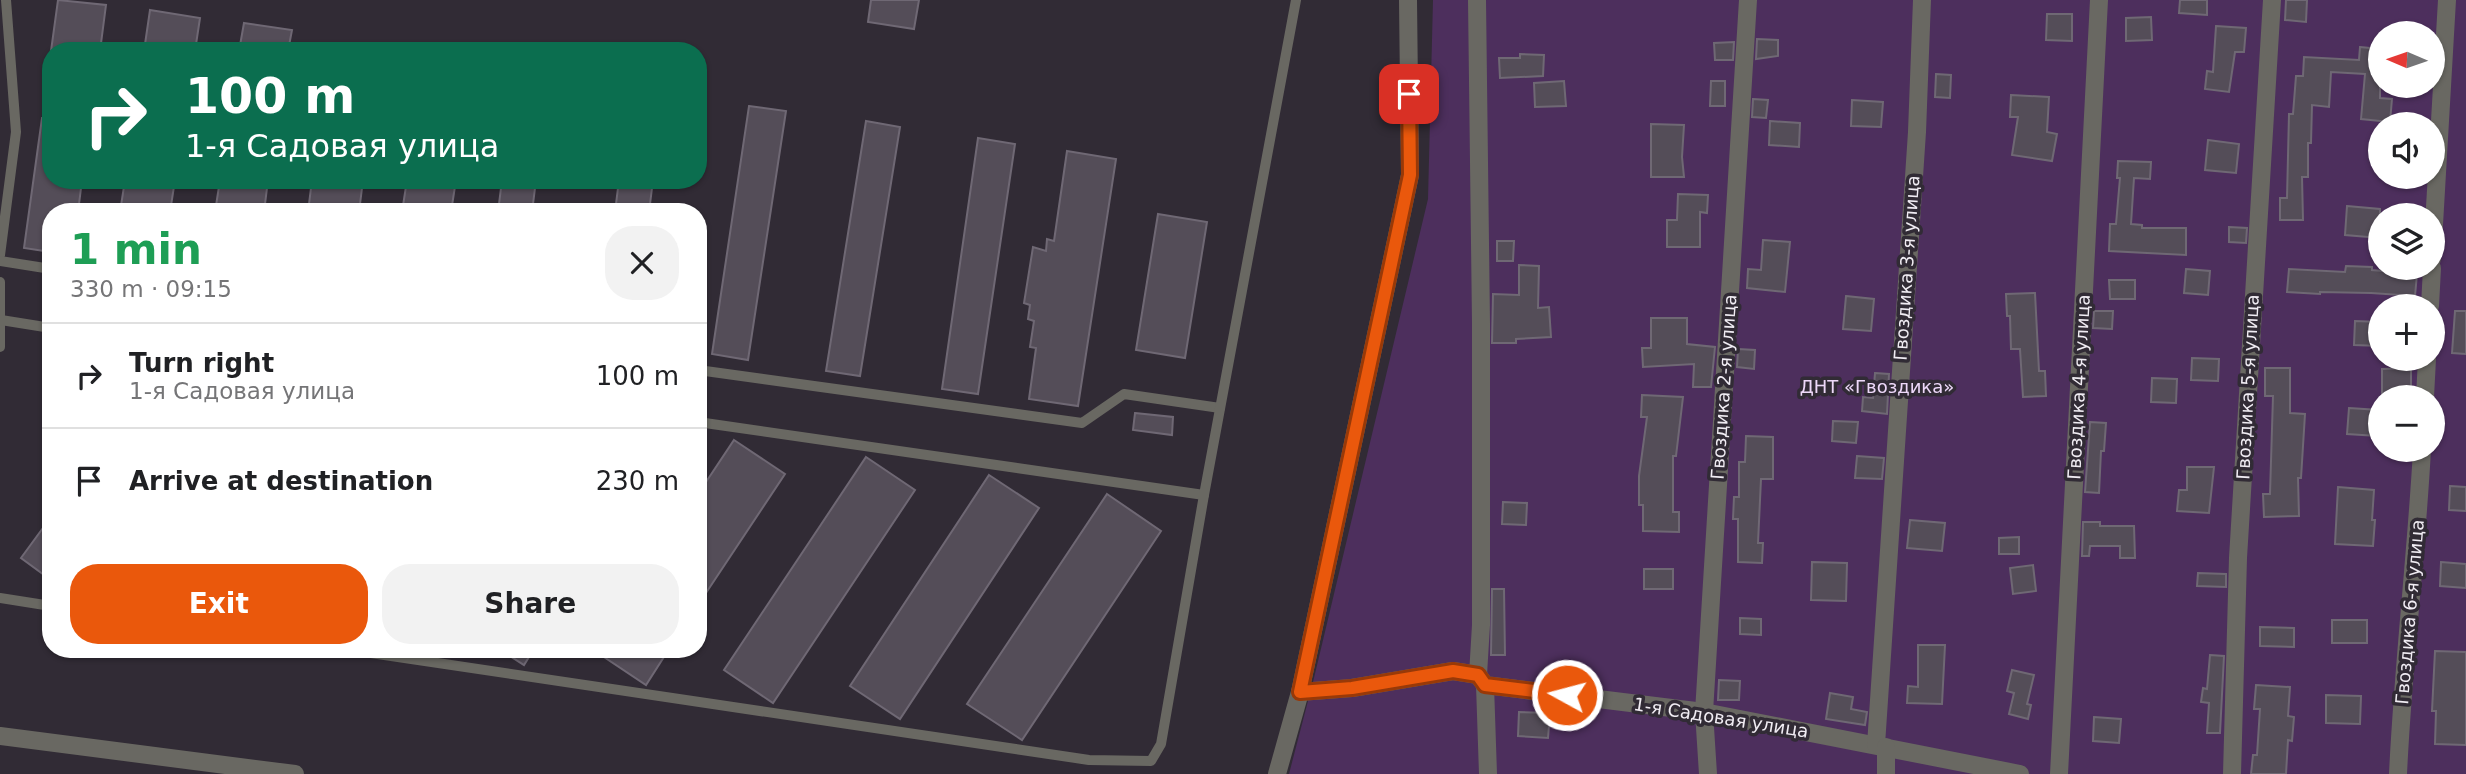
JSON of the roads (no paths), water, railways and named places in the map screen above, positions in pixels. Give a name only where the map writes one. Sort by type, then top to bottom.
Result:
[{"type":"street","points":[[1277,774],[1300,692],[1410,175],[1408,0]]},
{"type":"street","points":[[1477,0],[1481,625],[1488,774]]},
{"type":"street","name":"Гвоздика 2-я улица","points":[[1708,774],[1704,712],[1748,0]]},
{"type":"street","name":"Гвоздика 3-я улица","points":[[1886,774],[1881,746],[1917,132],[1922,0]]},
{"type":"street","name":"Гвоздика 4-я улица","points":[[2059,774],[2099,0]]},
{"type":"street","name":"Гвоздика 5-я улица","points":[[2232,774],[2239,544],[2272,0]]},
{"type":"street","points":[[2435,203],[2447,0]]},
{"type":"street","name":"Гвоздика 6-я улица","points":[[2398,774],[2421,462]]},
{"type":"street","name":"1-я Садовая улица","points":[[1300,692],[1352,688],[1453,671],[1482,680],[1704,712],[2020,774]]},
{"type":"street","points":[[0,736],[295,774]]},
{"type":"lane","points":[[0,255],[16,132],[6,0]]},
{"type":"lane","points":[[404,658],[1089,760],[1150,761],[1161,744],[1204,495],[1296,0]]},
{"type":"lane","points":[[0,261],[42,268]]},
{"type":"lane","points":[[0,282],[0,347]]},
{"type":"lane","points":[[1,320],[42,327]]},
{"type":"lane","points":[[707,371],[1082,423],[1124,394],[1220,408]]},
{"type":"lane","points":[[707,423],[1204,495]]},
{"type":"lane","points":[[0,598],[42,605]]},
{"type":"park label","name":"ДНТ «Гвоздика»","points":[[1877,387]]}]
